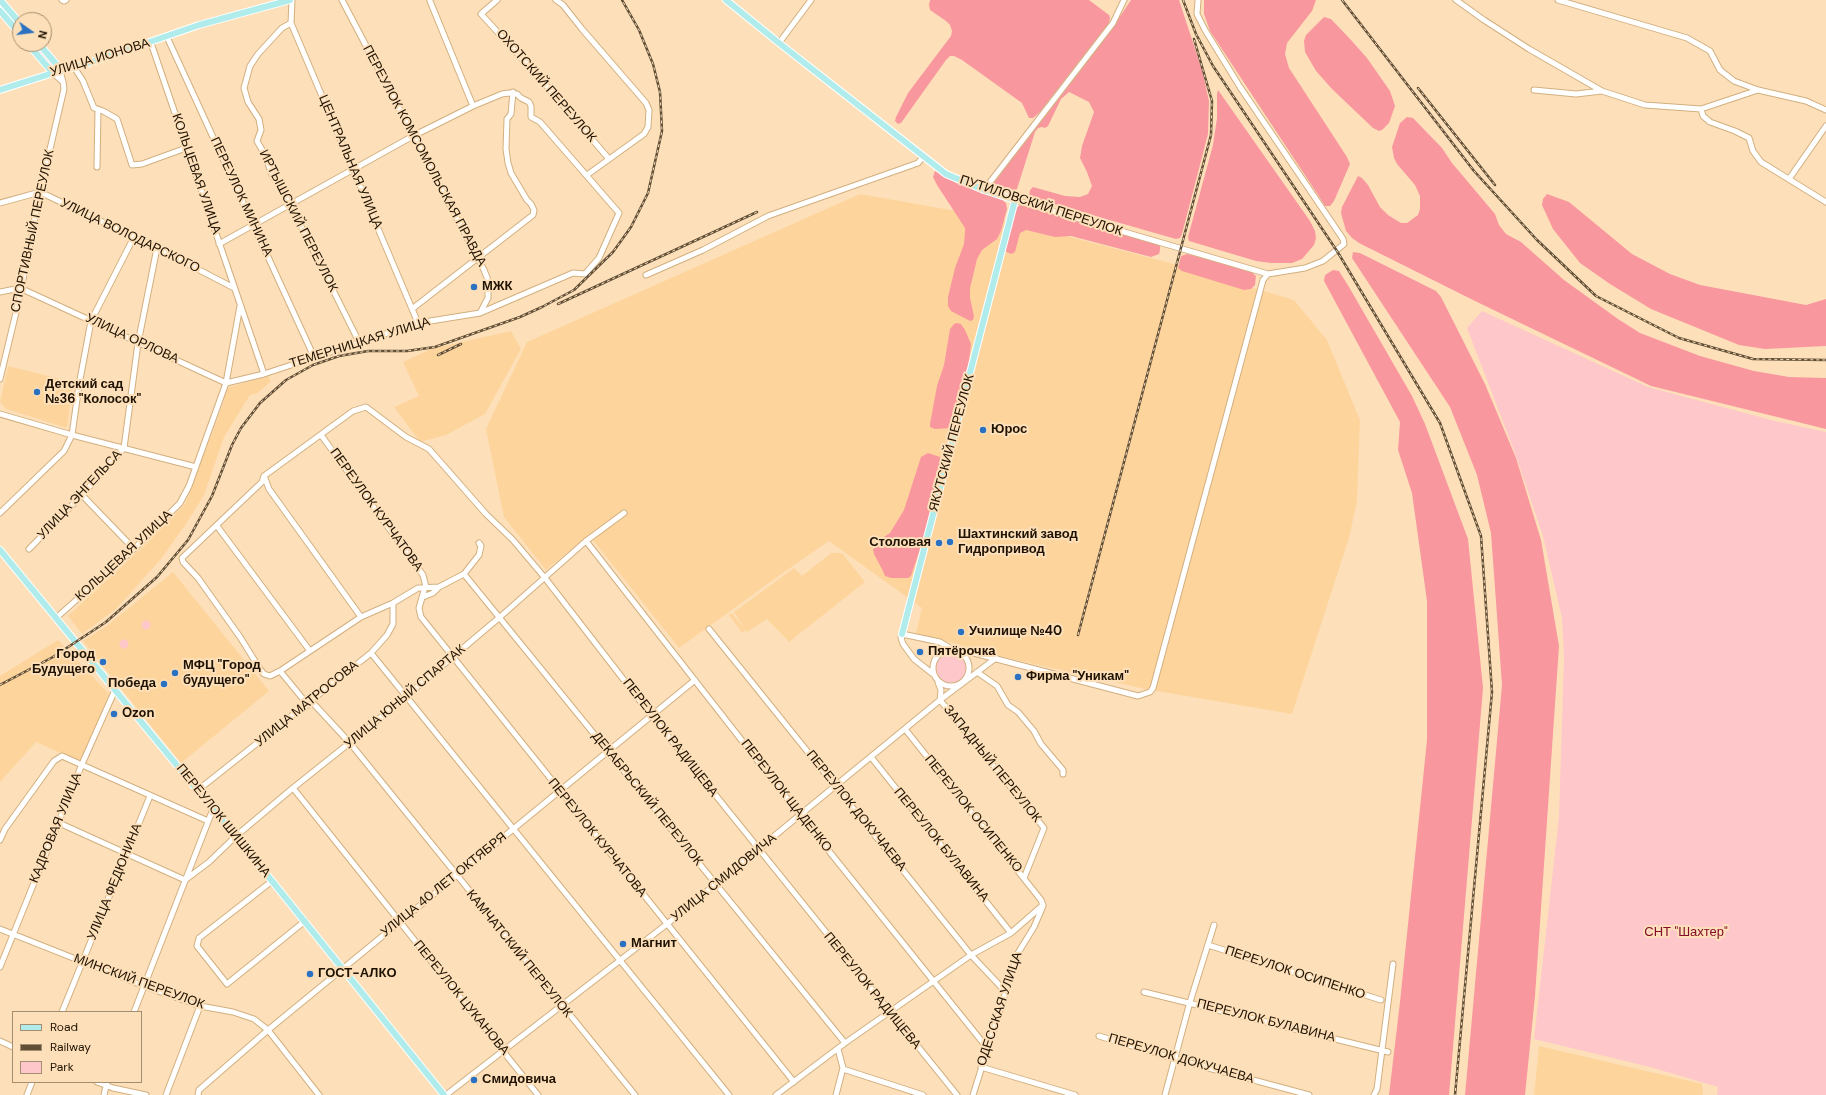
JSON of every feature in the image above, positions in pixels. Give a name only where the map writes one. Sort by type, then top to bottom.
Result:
[{"type":"main road","points":[[0,0],[12,14]]},
{"type":"main road","name":"УЛИЦА ИОНОВА","points":[[0,90],[167,37],[199,25],[291,0]]},
{"type":"main road","name":"ПУТИЛОВСКИЙ ПЕРЕУЛОК","points":[[726,0],[923,157],[953,178],[1015,200]]},
{"type":"main road","points":[[0,11],[12,25]]},
{"type":"main road","points":[[35,52],[53,73]]},
{"type":"main road","points":[[45,52],[57,65],[60,71]]},
{"type":"main road","name":"ЯКУТСКИЙ ПЕРЕУЛОК","points":[[902,634],[1015,200]]},
{"type":"main road","name":"ПЕРЕУЛОК ШИШКИНА","points":[[0,550],[236,836],[445,1095]]},
{"type":"street","points":[[62,0],[64,2],[66,0]]},
{"type":"street","name":"ЦЕНТРАЛЬНАЯ УЛИЦА","points":[[291,0],[291,23],[418,323]]},
{"type":"street","name":"ПЕРЕУЛОК КОМСОМОЛЬСКАЯ ПРАВДА","points":[[342,0],[488,280],[488,298],[480,313]]},
{"type":"street","name":"ОХОТСКИЙ ПЕРЕУЛОК","points":[[497,0],[481,14],[538,76],[609,159]]},
{"type":"street","points":[[220,244],[352,168],[473,106],[502,94],[513,92],[529,102],[531,106],[531,117],[540,122],[587,176],[609,159],[634,143],[644,134],[648,127],[649,110],[646,102],[563,5],[556,0]]},
{"type":"street","points":[[779,43],[811,0]]},
{"type":"street","points":[[933,674],[932,665],[936,656],[944,651],[955,650],[996,658],[1138,696],[1150,692],[1153,688],[1263,280],[1268,274],[1305,268],[1322,262],[1344,244],[1344,239],[1240,87],[1205,30],[1197,14],[1198,0]]},
{"type":"street","points":[[1456,0],[1529,49],[1602,92],[1645,105],[1701,110],[1758,90]]},
{"type":"street","points":[[1558,0],[1687,38],[1710,51],[1720,70],[1734,81],[1758,90],[1806,101],[1826,110]]},
{"type":"street","points":[[430,1],[473,106]]},
{"type":"street","points":[[984,190],[1113,23],[1124,1]]},
{"type":"street","name":"ИРТЫШСКИЙ ПЕРЕУЛОК","points":[[291,23],[282,28],[258,54],[250,66],[244,88],[248,102],[259,119],[261,130],[257,141],[265,155],[272,175],[290,204],[359,342]]},
{"type":"street","name":"ПЕРЕУЛОК МИНИНА","points":[[167,37],[314,357]]},
{"type":"street","name":"КОЛЬЦЕВАЯ УЛИЦА","points":[[151,42],[264,374]]},
{"type":"street","points":[[74,67],[83,81],[94,108],[117,119],[132,165],[142,164],[186,148]]},
{"type":"street","name":"СПОРТИВНЫЙ ПЕРЕУЛОК","points":[[0,379],[19,300],[20,288],[40,192],[64,88],[60,71]]},
{"type":"street","points":[[53,73],[63,82]]},
{"type":"street","points":[[1534,90],[1576,94],[1602,92]]},
{"type":"street","name":"ТЕМЕРНИЦКАЯ УЛИЦА","points":[[412,309],[533,216],[534,210],[531,204],[511,173],[506,149],[507,119],[511,114],[513,92]]},
{"type":"street","points":[[97,167],[98,109]]},
{"type":"street","points":[[1701,110],[1703,116],[1710,122],[1749,138],[1753,151],[1762,162],[1826,202]]},
{"type":"street","points":[[1789,179],[1826,126]]},
{"type":"street","points":[[646,275],[703,250],[768,216],[918,163],[923,157]]},
{"type":"street","name":"ТЕМЕРНИЦКАЯ УЛИЦА","points":[[264,374],[418,323],[480,313],[573,273],[585,274],[599,258],[619,214],[614,206],[587,176]]},
{"type":"street","points":[[0,203],[40,192]]},
{"type":"street","name":"УЛИЦА ВОЛОДАРСКОГО","points":[[40,192],[157,248],[234,288]]},
{"type":"street","name":"ПУТИЛОВСКИЙ ПЕРЕУЛОК","points":[[1015,200],[1268,274]]},
{"type":"street","points":[[0,513],[64,451],[72,435],[79,385],[91,321],[134,237]]},
{"type":"street","name":"УЛИЦА ЭНГЕЛЬСА","points":[[29,549],[82,495],[124,448],[138,343],[157,248]]},
{"type":"street","points":[[0,292],[20,288]]},
{"type":"street","name":"УЛИЦА ОРЛОВА","points":[[20,288],[226,383]]},
{"type":"street","name":"КОЛЬЦЕВАЯ УЛИЦА","points":[[56,618],[134,549],[180,503],[189,486],[226,383],[240,306]]},
{"type":"street","points":[[226,383],[264,374]]},
{"type":"street","name":"ПЕРЕУЛОК РАДИЩЕВА","points":[[321,435],[353,411],[360,408],[366,408],[373,411],[406,437],[429,449],[486,514],[513,540],[545,578],[651,715],[957,1095]]},
{"type":"street","points":[[0,414],[72,435],[196,467]]},
{"type":"street","points":[[321,435],[264,476],[262,482],[182,558],[183,562],[198,578],[236,632],[260,669],[268,676],[273,676],[361,617],[394,603],[418,588],[439,587]]},
{"type":"street","name":"ПЕРЕУЛОК КУРЧАТОВА","points":[[321,435],[423,575],[426,587],[419,608],[421,617],[454,656],[559,791],[794,1082]]},
{"type":"street","points":[[264,476],[269,489],[361,617]]},
{"type":"street","points":[[82,495],[134,549]]},
{"type":"street","name":"УЛИЦА ЮНЫЙ СПАРТАК","points":[[185,880],[209,862],[236,836],[293,788],[350,743],[454,656],[586,541],[624,513]]},
{"type":"street","points":[[217,526],[310,651]]},
{"type":"street","name":"ПЕРЕУЛОК ЩАДЕНКО","points":[[586,541],[800,815],[988,1049]]},
{"type":"street","points":[[423,597],[433,593],[439,587],[464,574],[479,555],[481,546],[479,544]]},
{"type":"street","name":"ДЕКАБРЬСКИЙ ПЕРЕУЛОК","points":[[464,574],[846,1043]]},
{"type":"street","name":"УЛИЦА МАТРОСОВА","points":[[198,790],[310,703],[371,653],[387,635],[392,624],[394,603]]},
{"type":"street","name":"ПЕРЕУЛОК ДОКУЧАЕВА","points":[[709,629],[971,955],[1005,991]]},
{"type":"street","points":[[938,682],[951,687],[963,682],[968,674],[969,664],[965,656],[940,642],[902,634],[901,638],[903,644],[914,659],[933,674],[938,682],[941,690],[940,700]]},
{"type":"street","points":[[371,653],[405,697],[729,1095]]},
{"type":"street","name":"УЛИЦА СМИДОВИЧА","points":[[445,1095],[667,924],[940,700],[996,658]]},
{"type":"street","name":"КАМЧАТСКИЙ ПЕРЕУЛОК","points":[[280,671],[350,743],[456,876],[635,1095]]},
{"type":"street","points":[[977,672],[997,686],[1008,705],[1018,712],[1034,731],[1041,744],[1063,770],[1063,774]]},
{"type":"street","name":"УЛИЦА 40 ЛЕТ ОКТЯБРЯ","points":[[198,1095],[199,1090],[268,1030],[694,680]]},
{"type":"street","name":"КАДРОВАЯ УЛИЦА","points":[[0,967],[82,764],[115,690]]},
{"type":"street","name":"ЗАПАДНЫЙ ПЕРЕУЛОК","points":[[940,700],[1044,828],[1024,878]]},
{"type":"street","name":"ПЕРЕУЛОК ОСИПЕНКО","points":[[905,729],[1042,902]]},
{"type":"street","name":"ПЕРЕУЛОК ШИШКИНА","points":[[0,840],[5,829],[54,761],[62,756],[208,821]]},
{"type":"street","name":"ПЕРЕУЛОК БУЛАВИНА","points":[[871,758],[1011,933]]},
{"type":"street","name":"ПЕРЕУЛОК ЦУКАНОВА","points":[[293,788],[538,1095]]},
{"type":"street","name":"УЛИЦА ФЕДЮНИНА","points":[[62,1011],[150,796]]},
{"type":"street","points":[[134,1011],[213,808]]},
{"type":"street","points":[[59,823],[185,880]]},
{"type":"street","points":[[272,881],[199,938],[197,946],[227,984],[305,921]]},
{"type":"street","points":[[776,1095],[846,1043],[971,955],[1011,933],[1042,902]]},
{"type":"street","name":"ОДЕССКАЯ УЛИЦА","points":[[973,1095],[1018,953],[1034,927],[1042,902]]},
{"type":"street","points":[[1165,1095],[1190,1002],[1214,925]]},
{"type":"street","name":"МИНСКИЙ ПЕРЕУЛОК","points":[[0,929],[144,986],[200,1006],[233,1012],[254,1019],[268,1030],[319,1095]]},
{"type":"street","name":"ПЕРЕУЛОК ОСИПЕНКО","points":[[1208,945],[1381,1000]]},
{"type":"street","points":[[1374,1095],[1377,1089],[1393,964]]},
{"type":"street","name":"ПЕРЕУЛОК БУЛАВИНА","points":[[1144,992],[1190,1002],[1388,1052]]},
{"type":"street","points":[[166,1095],[200,1006]]},
{"type":"street","name":"ПЕРЕУЛОК ДОКУЧАЕВА","points":[[1099,1036],[1175,1059],[1309,1095]]},
{"type":"street","points":[[0,1041],[12,1047]]},
{"type":"street","points":[[836,1095],[843,1069],[838,1049]]},
{"type":"street","points":[[981,1067],[1076,1095]]},
{"type":"street","points":[[843,1069],[923,1095]]},
{"type":"street","points":[[26,1095],[32,1083]]},
{"type":"street","points":[[104,1095],[107,1084],[146,1095]]},
{"type":"shaded area","points":[[930,0],[1089,0],[1109,15],[1110,18],[1109,23],[1039,113],[1033,118],[1029,118],[1022,103],[962,60],[954,56],[950,56],[901,123],[898,124],[895,121],[896,117],[908,93],[951,36],[952,31],[950,25],[930,10]]},
{"type":"shaded area","points":[[1131,0],[1179,0],[1202,70],[1209,101],[1208,134],[1182,234],[1180,238],[1176,239],[1029,197],[1030,190],[1033,187],[1065,196],[1080,197],[1088,194],[1092,186],[1080,158],[1082,146],[1094,112],[1089,102],[1069,92],[1061,99],[1048,126],[1045,128],[1038,128],[1035,132],[1017,189],[1010,192],[993,188],[992,185],[1107,36]]},
{"type":"shaded area","points":[[1204,0],[1316,0],[1312,11],[1287,43],[1285,54],[1289,68],[1347,157],[1350,164],[1334,201],[1330,206],[1325,206],[1210,31],[1204,14]]},
{"type":"shaded area","points":[[1324,17],[1331,19],[1351,40],[1367,58],[1390,91],[1395,106],[1389,123],[1382,130],[1379,131],[1373,128],[1332,89],[1316,71],[1305,52],[1304,41],[1306,35]]},
{"type":"shaded area","points":[[1218,90],[1310,221],[1315,231],[1316,238],[1314,245],[1302,259],[1292,263],[1256,261],[1189,241],[1188,237],[1213,145],[1217,118]]},
{"type":"shaded area","points":[[1407,117],[1413,118],[1442,148],[1452,163],[1495,214],[1499,225],[1506,234],[1521,242],[1564,280],[1640,333],[1700,356],[1754,371],[1789,377],[1826,378],[1826,429],[1651,386],[1475,301],[1359,243],[1352,238],[1346,231],[1341,213],[1342,207],[1358,176],[1368,185],[1380,207],[1388,215],[1401,223],[1407,223],[1418,215],[1420,209],[1420,196],[1415,185],[1397,164],[1392,147],[1400,123]]},
{"type":"shaded area","points":[[935,171],[956,183],[998,196],[1006,203],[1007,209],[1001,231],[997,239],[982,250],[977,259],[970,288],[970,298],[974,316],[973,320],[970,321],[951,311],[948,306],[948,297],[955,268],[964,244],[965,228],[937,185],[933,177]]},
{"type":"shaded area","points":[[860,194],[1001,219],[1170,263],[1294,300],[1327,340],[1360,420],[1357,501],[1349,538],[1292,714],[1145,689],[999,656],[916,633],[922,608],[829,541],[679,648],[589,535],[546,570],[504,517],[486,429],[527,342]]},
{"type":"shaded area","points":[[1547,194],[1569,202],[1632,254],[1670,274],[1700,285],[1806,305],[1826,299],[1826,346],[1765,349],[1739,345],[1651,309],[1610,284],[1580,263],[1553,229],[1542,205],[1543,199]]},
{"type":"shaded area","points":[[1020,205],[1154,243],[1160,246],[1159,254],[1151,257],[1071,236],[1055,237],[1026,230],[1020,233],[1015,252],[1011,254],[1005,251],[1005,249],[1016,208]]},
{"type":"shaded area","points":[[1353,252],[1360,253],[1436,291],[1441,297],[1485,384],[1516,458],[1541,540],[1559,646],[1535,996],[1525,1095],[1465,1095],[1502,685],[1491,533],[1477,475],[1450,407],[1352,258]]},
{"type":"shaded area","points":[[1187,254],[1249,270],[1256,276],[1255,285],[1251,289],[1244,290],[1182,271],[1178,268],[1181,256]]},
{"type":"shaded area","points":[[1333,270],[1339,271],[1412,396],[1425,424],[1468,539],[1483,688],[1449,1095],[1389,1095],[1427,740],[1427,601],[1412,493],[1398,450],[1400,422],[1324,281],[1325,275]]},
{"type":"shaded area","points":[[957,323],[961,324],[965,330],[971,344],[969,361],[953,426],[951,428],[935,429],[930,427],[930,424],[937,386],[944,365],[950,329]]},
{"type":"shaded area","points":[[511,331],[521,349],[485,414],[446,435],[420,442],[394,407],[419,396],[403,362],[431,349]]},
{"type":"shaded area","name":"Детский сад №36 \"Колосок\"","points":[[8,366],[73,382],[67,428],[6,409],[0,402]]},
{"type":"shaded area","points":[[268,376],[271,381],[258,393],[250,395],[224,437],[204,495],[186,524],[161,559],[116,609],[82,634],[68,616],[147,543],[185,504],[224,401],[226,388]]},
{"type":"shaded area","points":[[928,453],[940,457],[943,463],[921,546],[911,576],[908,578],[891,578],[885,576],[873,550],[878,541],[890,533],[904,510],[921,457]]},
{"type":"shaded area","points":[[831,553],[842,553],[865,582],[789,642],[767,619],[747,632],[745,630],[742,633],[729,615],[732,613],[744,628],[734,612],[794,568],[802,576]]},
{"type":"shaded area","points":[[173,572],[269,691],[181,763],[83,641],[108,625]]},
{"type":"shaded area","points":[[58,640],[109,694],[81,762],[36,742],[0,782],[0,676]]},
{"type":"shaded area","points":[[1539,1046],[1702,1084],[1703,1095],[1534,1095]]},
{"type":"green space","points":[[38,52],[41,52],[55,69],[54,70]]},
{"type":"green space","name":"СНТ \"Шахтер\"","points":[[1482,311],[1648,387],[1775,421],[1826,432],[1826,1095],[1717,1095],[1718,1087],[1650,1067],[1534,1039],[1559,817],[1564,659],[1562,618],[1543,536],[1515,453],[1467,328]]},
{"type":"green space","points":[[146,620],[151,625],[146,630],[141,625]]},
{"type":"green space","points":[[122,640],[126,640],[128,644],[126,648],[122,648],[120,646],[120,642]]},
{"type":"green space","points":[[951,653],[962,657],[966,668],[962,679],[951,683],[940,679],[936,668],[940,657]]},
{"type":"railway","points":[[0,685],[53,657],[106,622],[157,577],[188,540],[212,496],[232,445],[241,428],[260,403],[286,380],[313,365],[339,356],[368,351],[407,351],[435,347],[520,317],[574,290],[613,252],[631,227],[648,193],[662,131],[660,92],[653,64],[639,30],[622,0]]},
{"type":"railway","points":[[1183,0],[1196,34],[1213,66],[1337,251],[1440,423],[1481,536],[1492,692],[1455,1095]]},
{"type":"railway","points":[[1342,0],[1474,171],[1537,240],[1596,296],[1679,338],[1753,359],[1826,360]]},
{"type":"railway","points":[[1078,635],[1211,135],[1212,101],[1194,39]]},
{"type":"railway","points":[[1418,88],[1495,185]]},
{"type":"railway","points":[[558,304],[757,212]]},
{"type":"railway","points":[[438,355],[461,344]]},
{"type":"place","name":"МЖК","points":[[474,287]]},
{"type":"place","name":"Детский сад №36 \"Колосок\"","points":[[37,392]]},
{"type":"place","name":"Юрос","points":[[983,430]]},
{"type":"place","name":"Шахтинский завод Гидропривод","points":[[950,542]]},
{"type":"place","name":"Столовая","points":[[939,543]]},
{"type":"place","name":"Училище №40","points":[[961,632]]},
{"type":"place","name":"Пятёрочка","points":[[920,652]]},
{"type":"place","name":"Город Будущего","points":[[103,662]]},
{"type":"place","name":"МФЦ \"Город будущего\"","points":[[175,673]]},
{"type":"place","name":"Фирма \"Уникам\"","points":[[1018,677]]},
{"type":"place","name":"Победа","points":[[164,684]]},
{"type":"place","name":"Ozon","points":[[114,714]]},
{"type":"place","name":"Магнит","points":[[623,944]]},
{"type":"place","name":"ГОСТ-АЛКО","points":[[310,974]]},
{"type":"place","name":"Смидовича","points":[[474,1080]]}]
